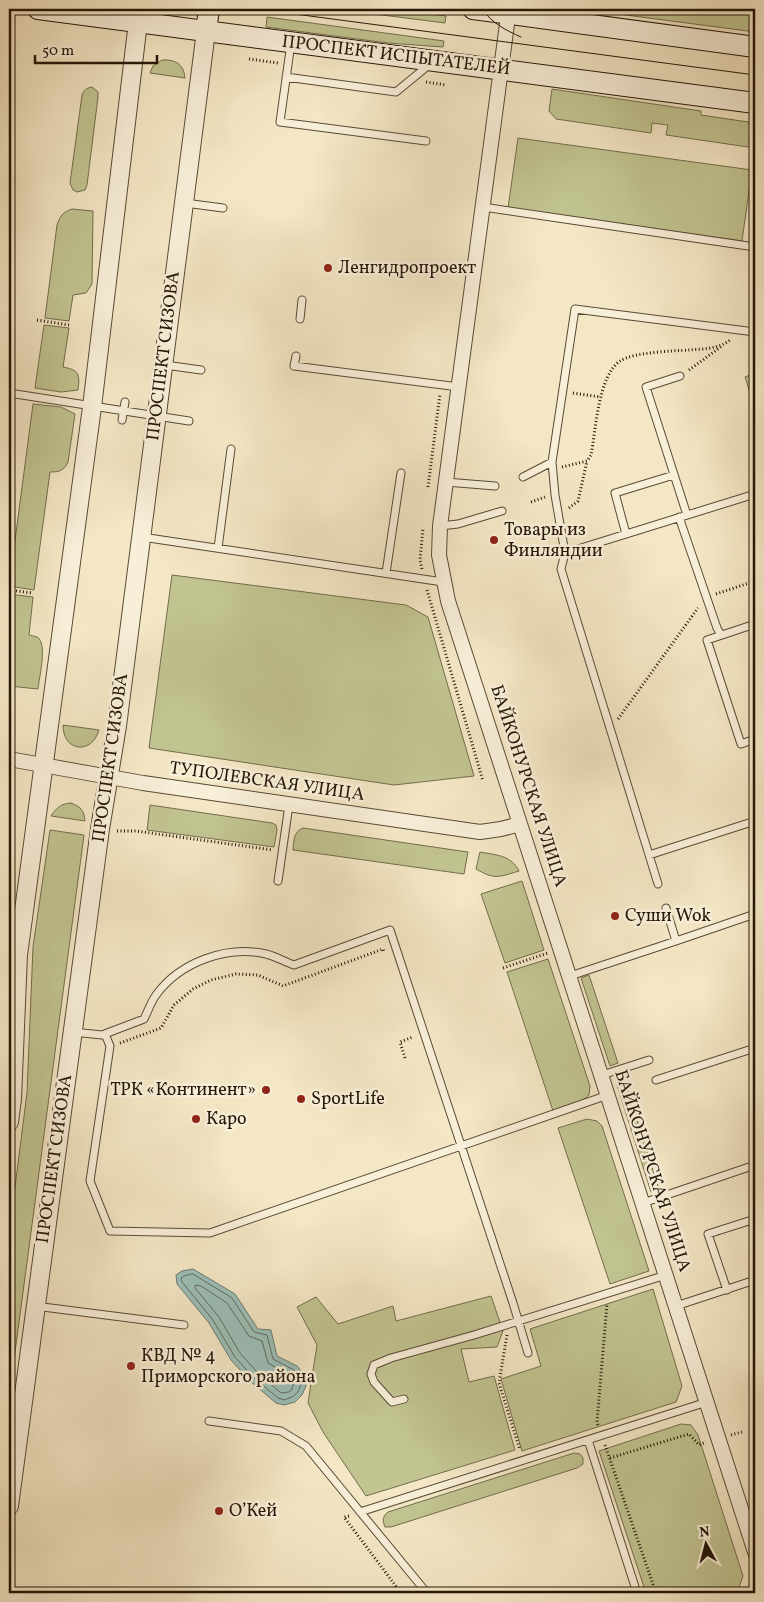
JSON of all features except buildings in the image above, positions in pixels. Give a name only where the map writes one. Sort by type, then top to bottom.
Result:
[{"type":"main road","name":"ПРОСПЕКТ ИСПЫТАТЕЛЕЙ","points":[[38,9],[139,15],[206,30],[755,102]]},
{"type":"main road","name":"ПРОСПЕКТ СИЗОВА","points":[[206,30],[209,9]]},
{"type":"main road","points":[[473,9],[509,11],[755,47]]},
{"type":"street","name":"БАЙКОНУРСКАЯ УЛИЦА","points":[[509,11],[440,526],[439,555],[448,601],[755,1552]]},
{"type":"street","points":[[9,1122],[12,1099],[11,1045],[18,955],[92,407],[139,15]]},
{"type":"street","name":"ПРОСПЕКТ СИЗОВА","points":[[9,1506],[98,838],[118,716],[206,30]]},
{"type":"street","name":"ТУПОЛЕВСКАЯ УЛИЦА","points":[[9,759],[108,777],[480,832],[520,824]]},
{"type":"lane","points":[[291,42],[280,122],[426,141]]},
{"type":"lane","points":[[286,77],[396,92],[433,60]]},
{"type":"lane","points":[[184,202],[223,208]]},
{"type":"lane","points":[[483,207],[755,247]]},
{"type":"lane","points":[[300,319],[302,300]]},
{"type":"lane","points":[[658,884],[561,569],[565,553],[558,515],[552,462],[575,309],[755,332]]},
{"type":"lane","points":[[296,356],[294,366],[459,387]]},
{"type":"lane","points":[[164,365],[201,370]]},
{"type":"lane","points":[[680,376],[646,387],[674,475],[683,516],[706,597],[721,635]]},
{"type":"lane","points":[[9,393],[189,422]]},
{"type":"lane","points":[[122,420],[125,402]]},
{"type":"lane","points":[[218,548],[231,449]]},
{"type":"lane","points":[[523,476],[552,462]]},
{"type":"lane","points":[[386,573],[401,473]]},
{"type":"lane","points":[[626,534],[615,494],[674,475]]},
{"type":"lane","points":[[446,482],[495,486]]},
{"type":"lane","points":[[565,553],[755,494]]},
{"type":"lane","points":[[440,526],[458,524],[502,510]]},
{"type":"lane","points":[[141,537],[444,582]]},
{"type":"lane","points":[[755,624],[707,640],[741,744],[755,739]]},
{"type":"lane","points":[[278,881],[289,804]]},
{"type":"lane","points":[[649,855],[755,821]]},
{"type":"lane","points":[[666,908],[676,941]]},
{"type":"lane","points":[[570,976],[752,915],[755,925]]},
{"type":"lane","points":[[72,1032],[105,1034],[144,1019],[157,995],[177,973],[201,960],[236,951],[266,954],[294,965],[390,930],[528,1352]]},
{"type":"lane","points":[[105,1034],[110,1046],[90,1182],[110,1231],[210,1233],[608,1095]]},
{"type":"lane","points":[[656,1080],[755,1048]]},
{"type":"lane","points":[[602,1075],[649,1060]]},
{"type":"lane","points":[[643,1203],[755,1166]]},
{"type":"lane","points":[[727,1290],[708,1234],[755,1219]]},
{"type":"lane","points":[[404,1399],[392,1402],[374,1382],[371,1374],[374,1365],[391,1358],[519,1321],[666,1275]]},
{"type":"lane","points":[[676,1306],[755,1280]]},
{"type":"lane","points":[[35,1306],[184,1325]]},
{"type":"lane","points":[[360,1512],[707,1402]]},
{"type":"lane","points":[[209,1422],[281,1431],[306,1446],[427,1593]]},
{"type":"lane","points":[[588,1440],[637,1593]]},
{"type":"lane","points":[[744,1593],[755,1589]]},
{"type":"path","points":[[37,320],[68,325]]},
{"type":"path","points":[[680,376],[724,344]]},
{"type":"path","points":[[563,391],[600,396]]},
{"type":"path","points":[[558,515],[578,501],[587,462]]},
{"type":"path","points":[[610,729],[706,597],[755,581]]},
{"type":"path","points":[[9,590],[32,593]]},
{"type":"path","points":[[117,831],[136,831],[273,850]]},
{"type":"path","points":[[502,968],[561,948]]},
{"type":"path","points":[[110,1046],[161,1028],[174,1005],[193,989],[211,980],[236,974],[258,975],[283,986],[383,949],[386,958]]},
{"type":"path","points":[[405,1058],[400,1042],[413,1037],[410,1028]]},
{"type":"path","points":[[608,1293],[597,1422],[656,1593]]},
{"type":"path","points":[[509,1324],[499,1383],[523,1461]]},
{"type":"path","points":[[595,1462],[689,1434],[698,1445],[742,1432]]},
{"type":"path","points":[[360,1512],[344,1518],[401,1593]]},
{"type":"green space","points":[[335,9],[395,9],[446,16],[445,23]]},
{"type":"green space","points":[[580,9],[755,9],[755,32]]},
{"type":"green space","points":[[267,17],[444,41],[443,47],[388,43],[266,27]]},
{"type":"green space","points":[[162,60],[175,62],[181,66],[185,78],[150,73],[153,66]]},
{"type":"green space","points":[[92,87],[98,92],[98,97],[87,185],[85,190],[77,192],[73,190],[70,183],[82,95],[88,88]]},
{"type":"green space","points":[[552,89],[701,111],[701,115],[755,123],[755,148],[666,135],[668,125],[652,123],[651,133],[556,119],[549,111]]},
{"type":"green space","points":[[518,138],[752,170],[742,241],[508,208]]},
{"type":"green space","points":[[72,209],[93,211],[92,284],[86,293],[73,295],[69,321],[45,318],[57,225],[62,215]]},
{"type":"green space","points":[[44,325],[69,328],[63,367],[75,371],[77,374],[79,380],[78,390],[61,392],[35,388]]},
{"type":"green space","points":[[755,373],[755,409],[745,377]]},
{"type":"green space","points":[[33,404],[61,407],[75,414],[68,462],[61,470],[50,472],[34,590],[9,586]]},
{"type":"green space","points":[[172,575],[406,605],[428,617],[474,776],[394,785],[149,748]]},
{"type":"green space","points":[[9,594],[33,597],[29,635],[37,637],[42,646],[38,689],[9,686]]},
{"type":"green space","points":[[63,725],[99,730],[90,744],[85,747],[78,747],[68,741],[64,734]]},
{"type":"green space","points":[[71,803],[81,809],[85,821],[51,816],[60,806]]},
{"type":"green space","points":[[150,805],[272,823],[276,825],[277,830],[274,847],[147,830]]},
{"type":"green space","points":[[303,828],[468,852],[464,874],[293,850],[296,834]]},
{"type":"green space","points":[[50,830],[84,835],[9,1397],[9,1234],[27,1093],[33,947]]},
{"type":"green space","points":[[480,852],[507,859],[519,871],[507,875],[488,875],[476,869]]},
{"type":"green space","points":[[522,881],[544,950],[505,963],[481,894]]},
{"type":"green space","points":[[548,959],[590,1086],[589,1095],[582,1101],[553,1111],[507,972]]},
{"type":"green space","points":[[589,975],[618,1063],[610,1066],[581,978]]},
{"type":"green space","points":[[625,1082],[659,1189],[651,1192],[617,1085]]},
{"type":"green space","points":[[587,1119],[597,1121],[602,1126],[649,1271],[610,1284],[558,1128]]},
{"type":"green space","points":[[653,1289],[682,1386],[676,1402],[522,1451],[501,1379],[541,1366],[530,1329]]},
{"type":"green space","points":[[491,1296],[503,1331],[497,1347],[461,1349],[469,1382],[494,1376],[515,1450],[366,1496],[323,1432],[308,1403],[317,1345],[297,1307],[316,1297],[338,1324],[393,1306],[396,1321]]},
{"type":"green space","points":[[681,1424],[691,1425],[698,1435],[743,1576],[739,1587],[721,1593],[646,1593],[599,1451]]},
{"type":"green space","points":[[574,1453],[580,1454],[583,1458],[583,1464],[577,1468],[391,1527],[385,1527],[384,1518],[388,1512]]},
{"type":"water","points":[[193,1269],[235,1294],[258,1329],[271,1330],[277,1356],[297,1366],[305,1376],[306,1386],[302,1395],[295,1402],[284,1405],[276,1403],[250,1381],[231,1360],[209,1323],[177,1284],[176,1275],[182,1271]]},
{"type":"tram line","points":[[257,9],[755,75]]},
{"type":"tram line","points":[[482,9],[499,26],[521,37]]},
{"type":"place","name":"Ленгидропроект","points":[[328,268]]},
{"type":"place","name":"Товары из Финляндии","points":[[494,540]]},
{"type":"place","name":"Суши Wok","points":[[615,916]]},
{"type":"place","name":"ТРК «Континент»","points":[[266,1090]]},
{"type":"place","name":"SportLife","points":[[301,1099]]},
{"type":"place","name":"Каро","points":[[196,1119]]},
{"type":"place","name":"КВД № 4 Приморского района","points":[[131,1366]]},
{"type":"place","name":"О’Кей","points":[[219,1511]]}]
